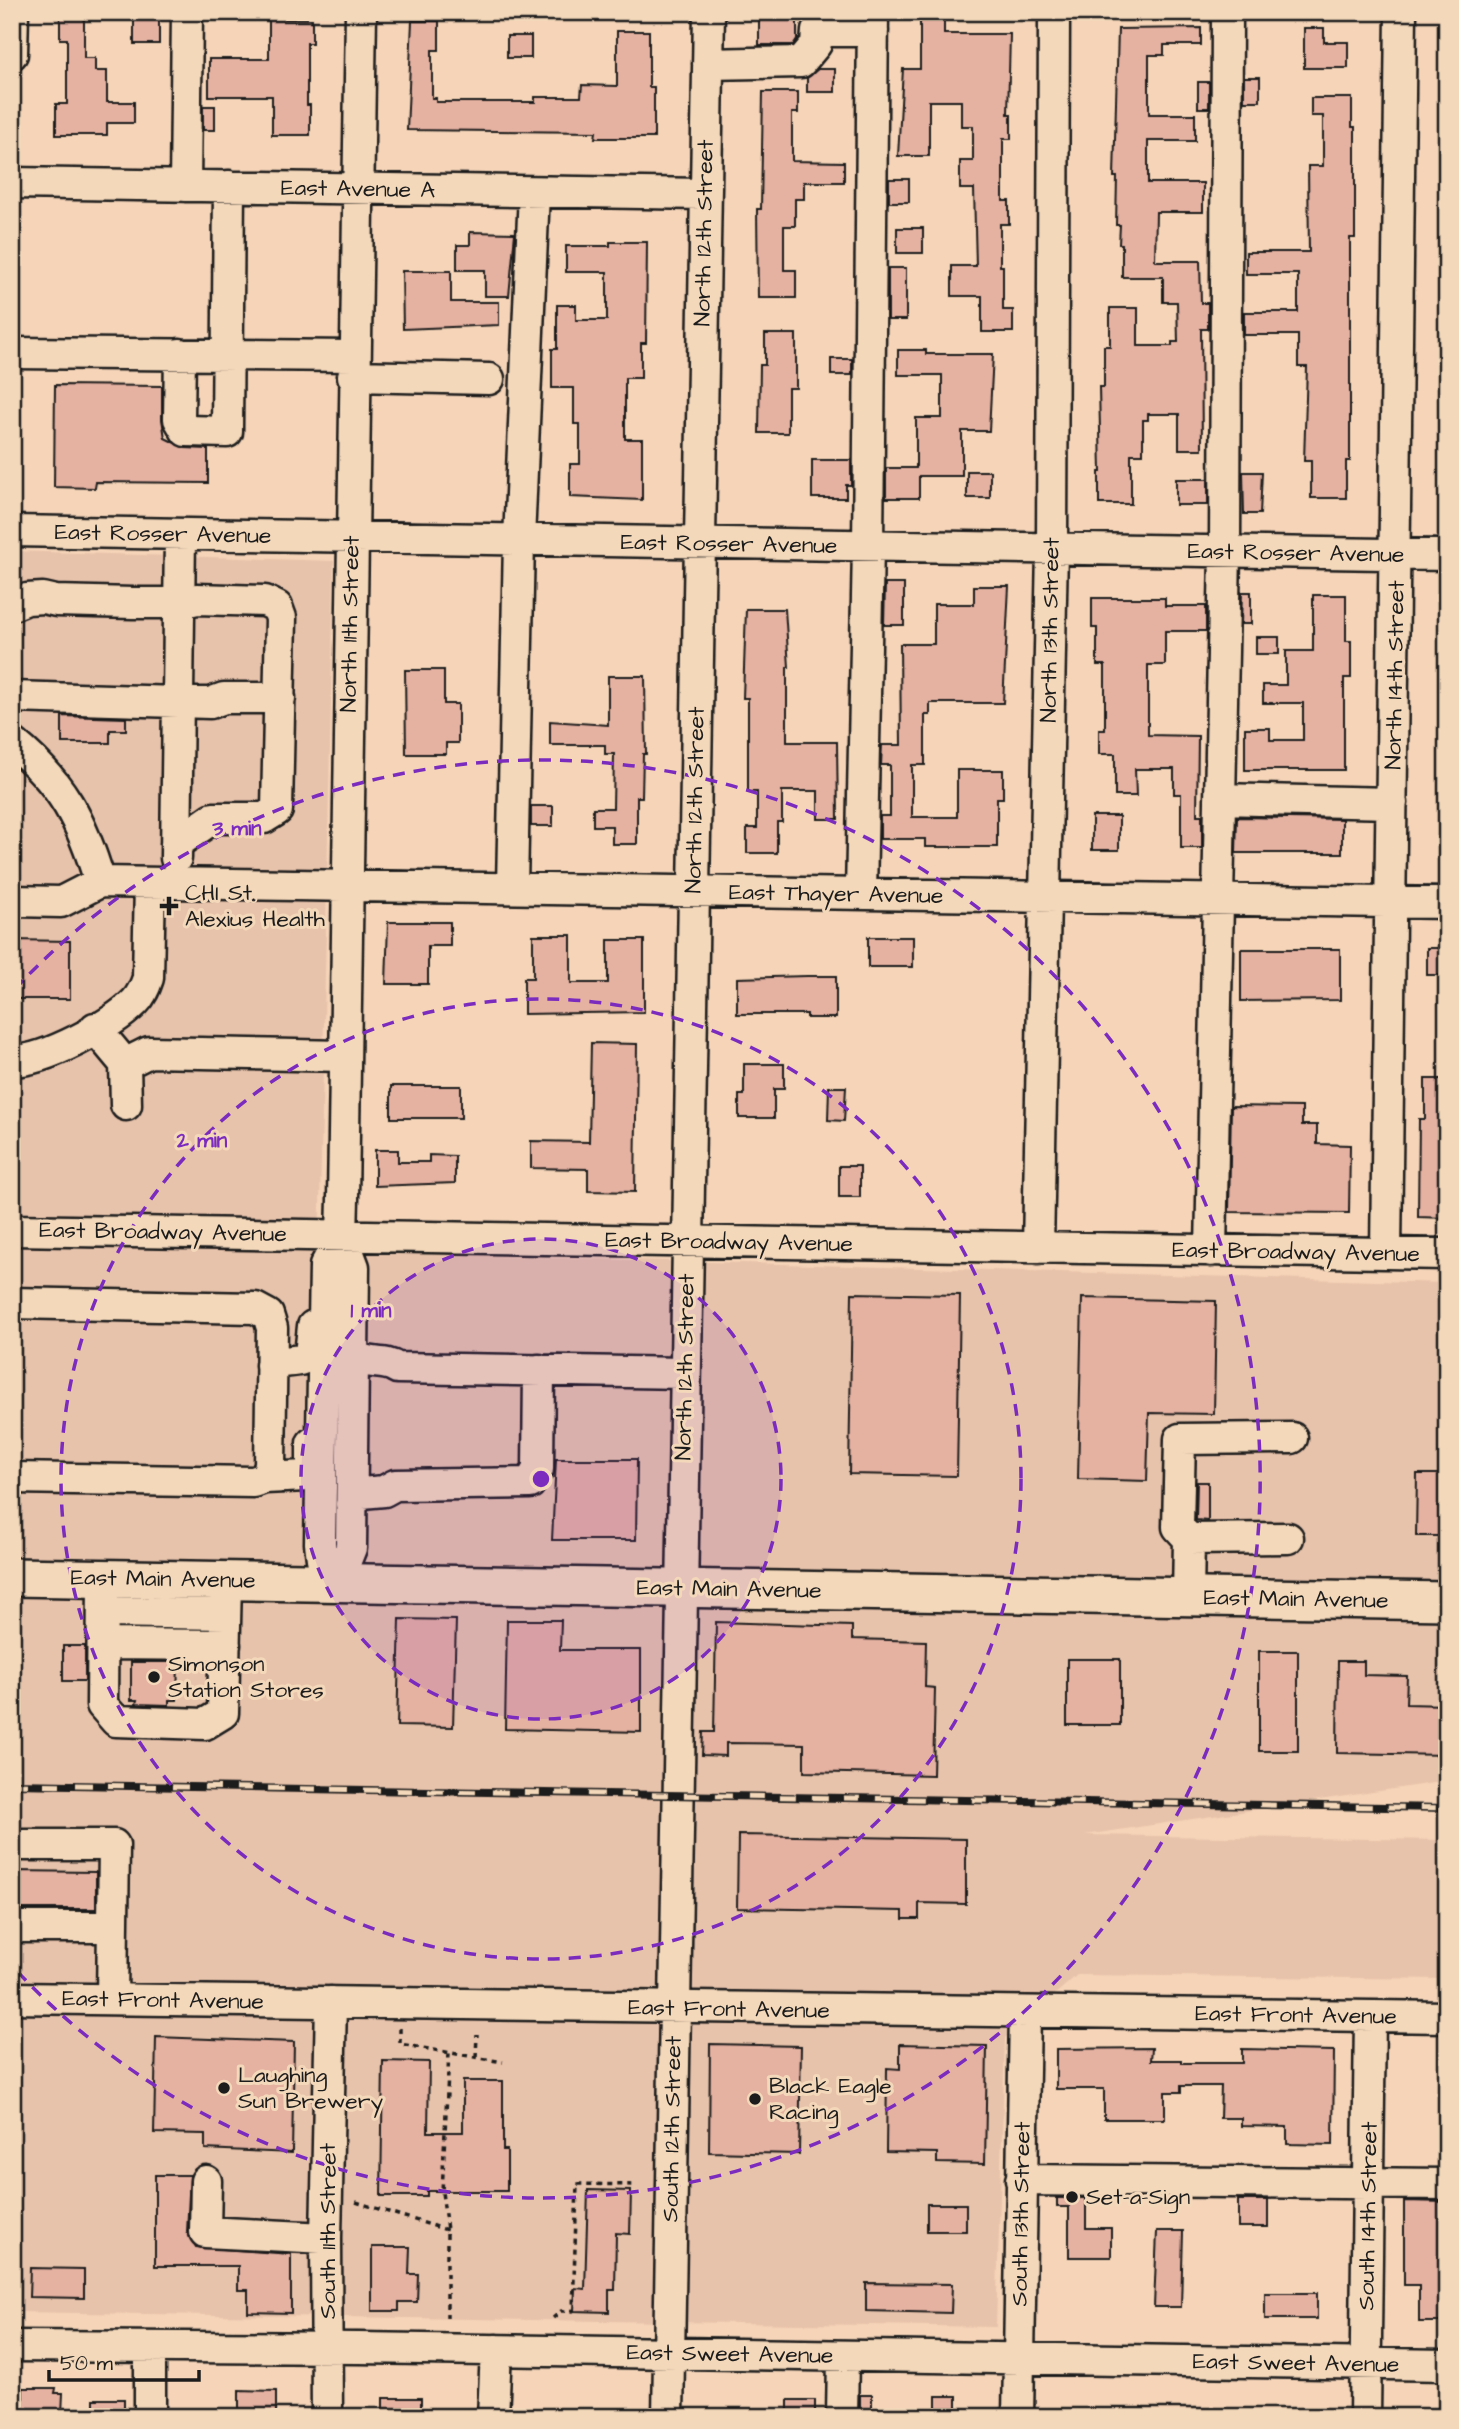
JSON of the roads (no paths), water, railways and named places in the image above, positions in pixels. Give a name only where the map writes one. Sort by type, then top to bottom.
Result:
[{"type":"main road","name":"East Main Avenue","points":[[12,1577],[147,1623],[226,1597],[337,1583],[1447,1601]]},
{"type":"street","points":[[12,54],[13,12]]},
{"type":"street","points":[[185,186],[187,12]]},
{"type":"street","name":"North 11th Street","points":[[342,1235],[345,886],[360,12]]},
{"type":"street","name":"North 12th Street","points":[[682,1588],[709,12]]},
{"type":"street","name":"North 13th Street","points":[[1038,1248],[1052,549],[1054,12]]},
{"type":"street","points":[[1211,1251],[1225,552],[1227,12]]},
{"type":"street","name":"North 14th Street","points":[[1387,1253],[1401,12]]},
{"type":"street","points":[[708,64],[801,62],[816,44],[817,31],[873,22],[869,546],[861,894]]},
{"type":"street","name":"East Avenue A","points":[[12,183],[705,194]]},
{"type":"street","points":[[180,354],[179,419],[186,431],[227,432],[229,186]]},
{"type":"street","points":[[512,887],[519,540],[534,192]]},
{"type":"street","points":[[12,353],[227,355],[489,379]]},
{"type":"street","name":"East Rosser Avenue","points":[[12,531],[1447,555]]},
{"type":"street","points":[[12,1061],[32,1060],[51,1054],[125,1010],[144,991],[163,883],[176,844],[180,535]]},
{"type":"street","points":[[12,606],[35,598],[56,601],[179,603],[197,599],[265,601],[277,607],[281,618],[280,698],[278,804],[274,814],[264,818],[214,818],[176,844]]},
{"type":"street","points":[[12,697],[177,701],[280,698]]},
{"type":"street","points":[[12,742],[35,760],[56,783],[80,826],[100,882],[61,902],[12,901]]},
{"type":"street","points":[[1220,799],[1392,803]]},
{"type":"street","name":"East Thayer Avenue","points":[[100,882],[1447,903]]},
{"type":"street","points":[[95,1028],[125,1064],[126,1105]]},
{"type":"street","points":[[125,1064],[149,1052],[344,1056]]},
{"type":"street","name":"East Broadway Avenue","points":[[12,1230],[1447,1254]]},
{"type":"street","points":[[342,1235],[325,1266],[324,1296],[342,1374],[347,1487]]},
{"type":"street","points":[[337,1583],[349,1558],[342,1374],[354,1267],[342,1235]]},
{"type":"street","points":[[271,1365],[281,1361],[301,1361],[310,1355],[313,1324],[324,1296]]},
{"type":"street","points":[[12,1303],[255,1308],[262,1311],[271,1321],[270,1466],[265,1478]]},
{"type":"street","points":[[271,1365],[286,1372],[342,1374],[386,1363],[397,1368],[684,1373]]},
{"type":"street","points":[[265,1478],[275,1487],[525,1485],[534,1480],[538,1469],[539,1370]]},
{"type":"street","points":[[12,1478],[253,1482],[265,1478],[302,1478],[309,1474],[313,1431],[342,1374]]},
{"type":"street","points":[[1188,1597],[1189,1539],[1178,1527],[1180,1439],[1292,1438]]},
{"type":"street","points":[[1189,1539],[1288,1538]]},
{"type":"street","name":"South 12th Street","points":[[668,2417],[682,1588]]},
{"type":"street","points":[[226,1597],[223,1713],[205,1724],[116,1721],[102,1705],[147,1623],[226,1597]]},
{"type":"street","points":[[147,1623],[225,1645]]},
{"type":"street","points":[[12,1845],[114,1845],[112,1999]]},
{"type":"street","points":[[12,1927],[113,1927]]},
{"type":"street","name":"East Front Avenue","points":[[12,1998],[674,2009],[1447,2017]]},
{"type":"street","name":"South 11th Street","points":[[327,2417],[326,2238],[331,2002]]},
{"type":"street","name":"South 13th Street","points":[[1018,2417],[1025,2012]]},
{"type":"street","name":"South 14th Street","points":[[1365,2417],[1370,2016]]},
{"type":"street","points":[[1021,2180],[1447,2184]]},
{"type":"street","points":[[206,2181],[205,2232],[326,2238]]},
{"type":"street","name":"East Sweet Avenue","points":[[12,2346],[496,2350],[1447,2365]]},
{"type":"street","points":[[150,2348],[150,2417]]},
{"type":"street","points":[[493,2417],[496,2350]]},
{"type":"street","points":[[842,2417],[843,2356]]},
{"type":"railway","points":[[12,1784],[1447,1808]]},
{"type":"place","name":"CHI St. Alexius Health","points":[[169,906]]},
{"type":"place","name":"Simonson Station Stores","points":[[154,1677]]},
{"type":"place","name":"Laughing Sun Brewery","points":[[224,2088]]},
{"type":"place","name":"Black Eagle Racing","points":[[755,2099]]},
{"type":"place","name":"Set-a-Sign","points":[[1072,2197]]}]
